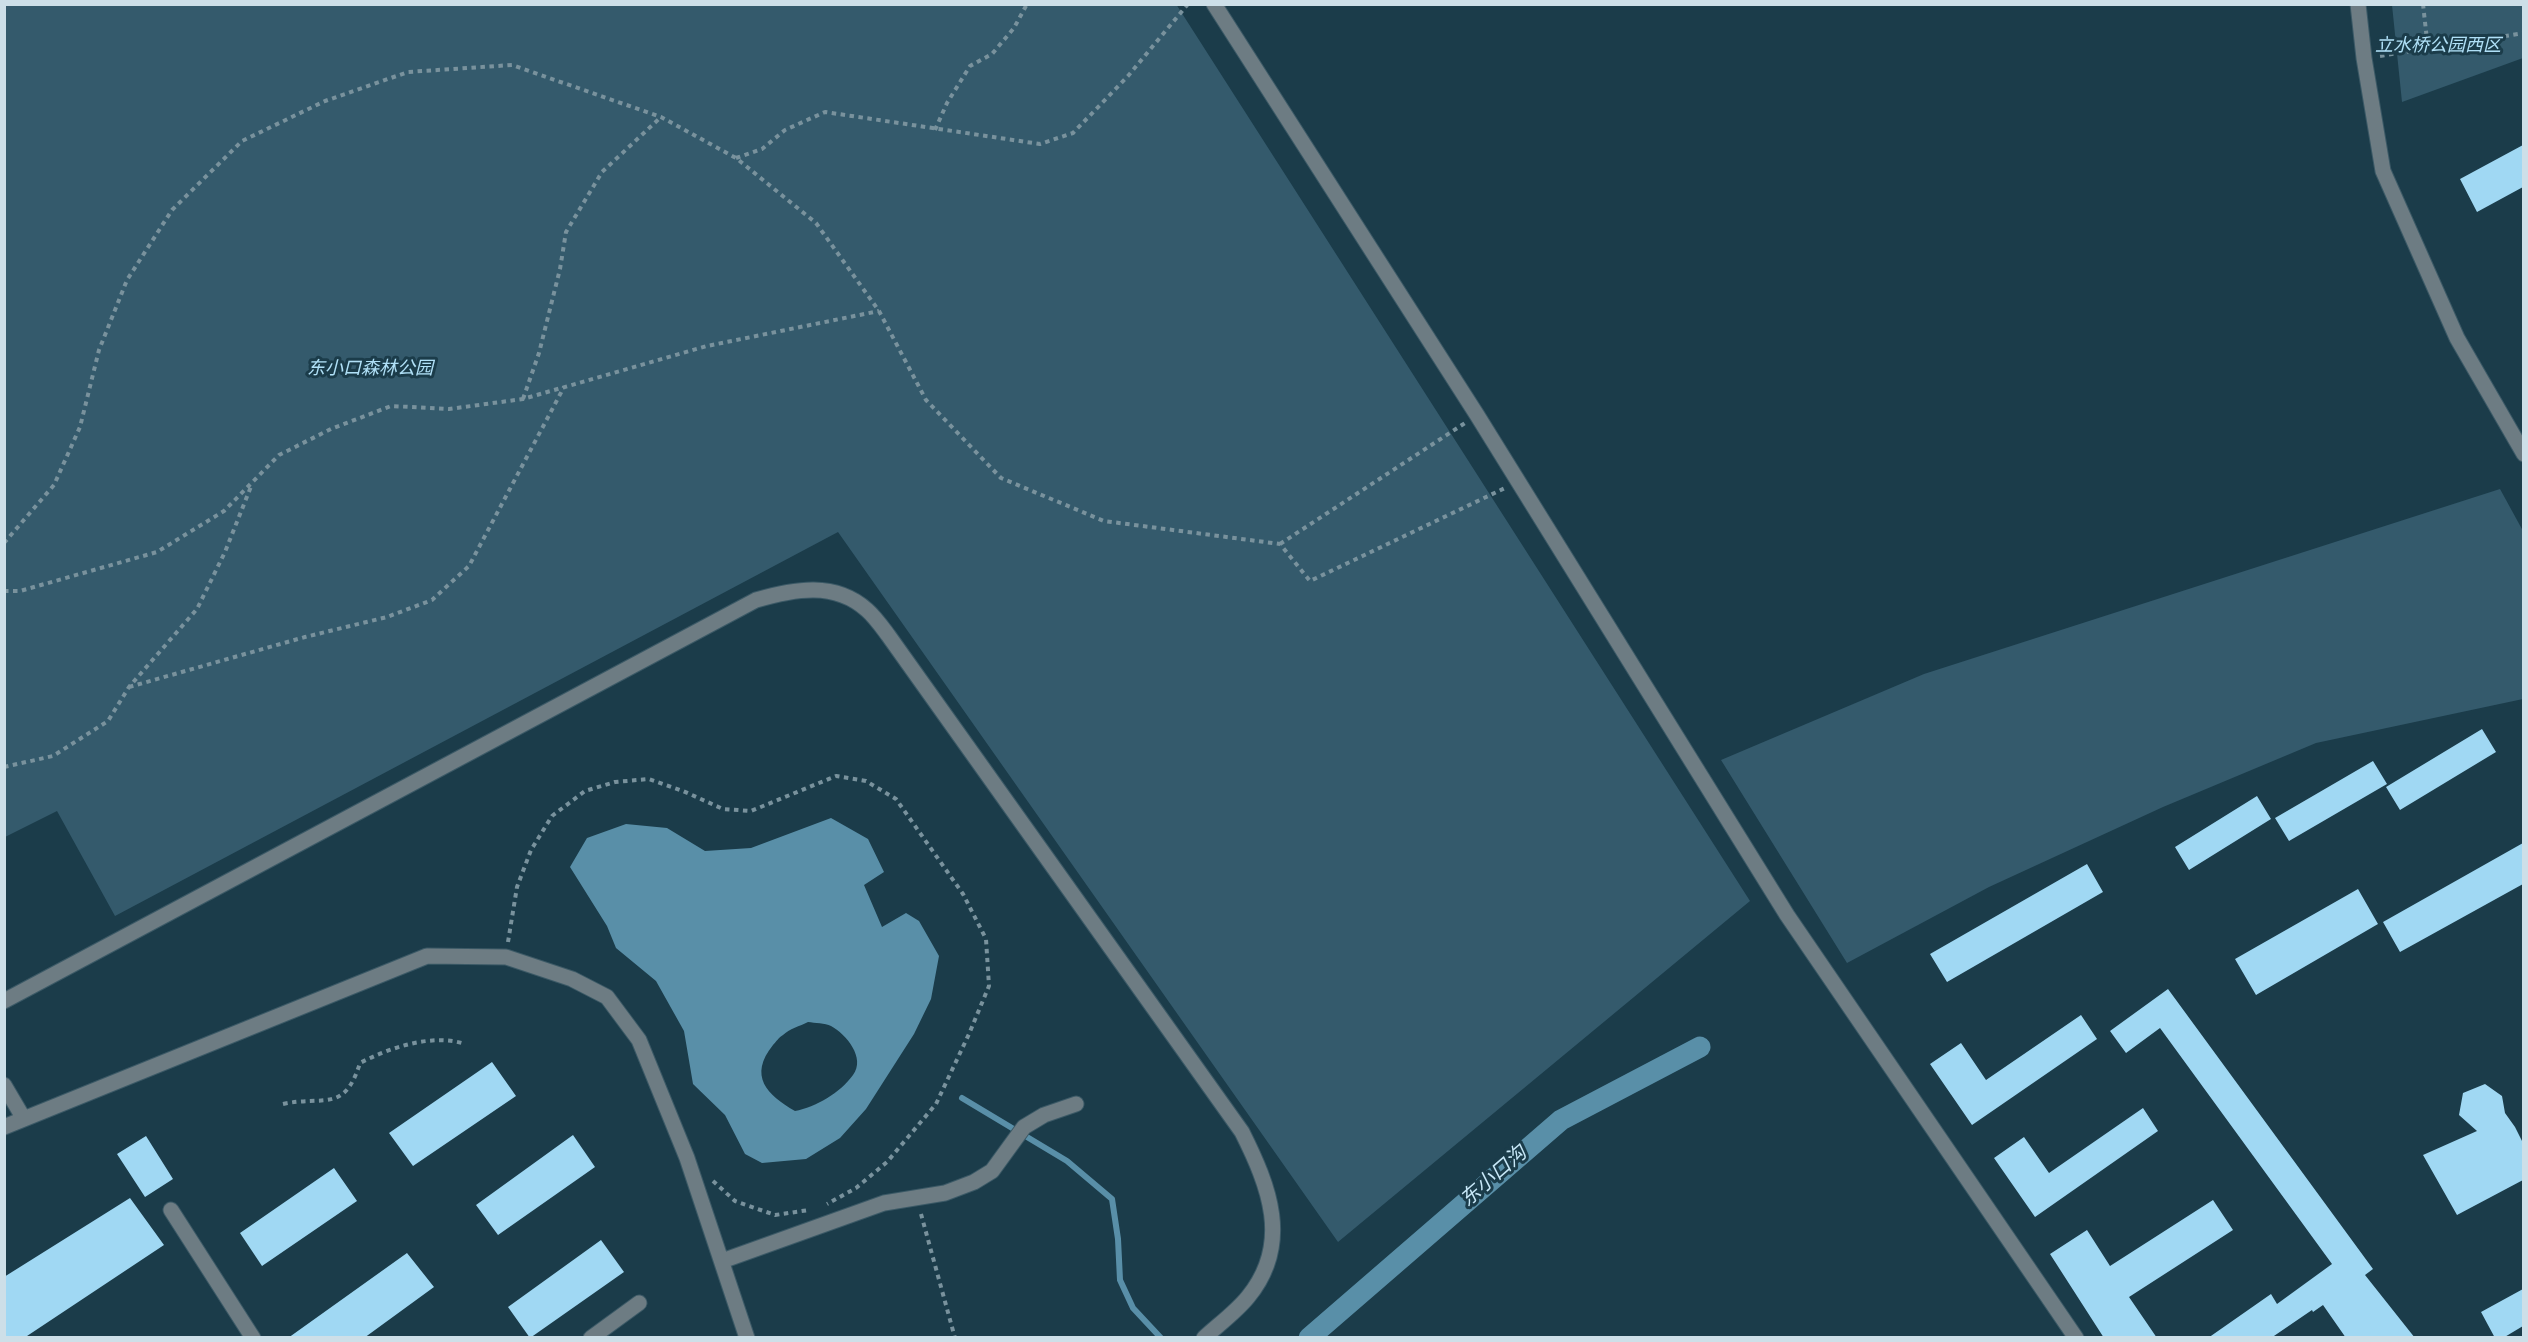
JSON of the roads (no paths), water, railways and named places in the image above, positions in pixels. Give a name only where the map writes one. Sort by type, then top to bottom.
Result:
[{"type":"street","points":[[1214,4],[1478,415],[1787,915],[2076,1338]]},
{"type":"street","points":[[2358,4],[2364,58],[2383,171],[2457,338],[2523,454]]},
{"type":"street","points":[[4,1001],[756,600],[786,591],[818,589],[847,594],[869,610],[895,645],[1242,1132],[1258,1165],[1269,1194],[1275,1229],[1268,1263],[1249,1297],[1204,1338]]},
{"type":"street","points":[[4,1127],[427,956],[506,957],[572,979],[607,997],[639,1040],[687,1158],[747,1338]]},
{"type":"street","points":[[4,1085],[24,1119]]},
{"type":"street","points":[[722,1262],[884,1203],[945,1193],[974,1182],[992,1171],[1024,1127],[1044,1115],[1076,1104]]},
{"type":"street","points":[[171,1210],[253,1338]]},
{"type":"street","points":[[591,1338],[639,1303]]},
{"type":"waterway","name":"东小口沟","points":[[1309,1338],[1561,1120],[1700,1047]]},
{"type":"waterway","points":[[962,1098],[1067,1161],[1112,1199],[1118,1239],[1120,1280],[1133,1308],[1161,1338]]},
{"type":"park label","name":"立水桥公园西区","points":[[2438,46]]},
{"type":"park label","name":"东小口森林公园","points":[[370,369]]}]
